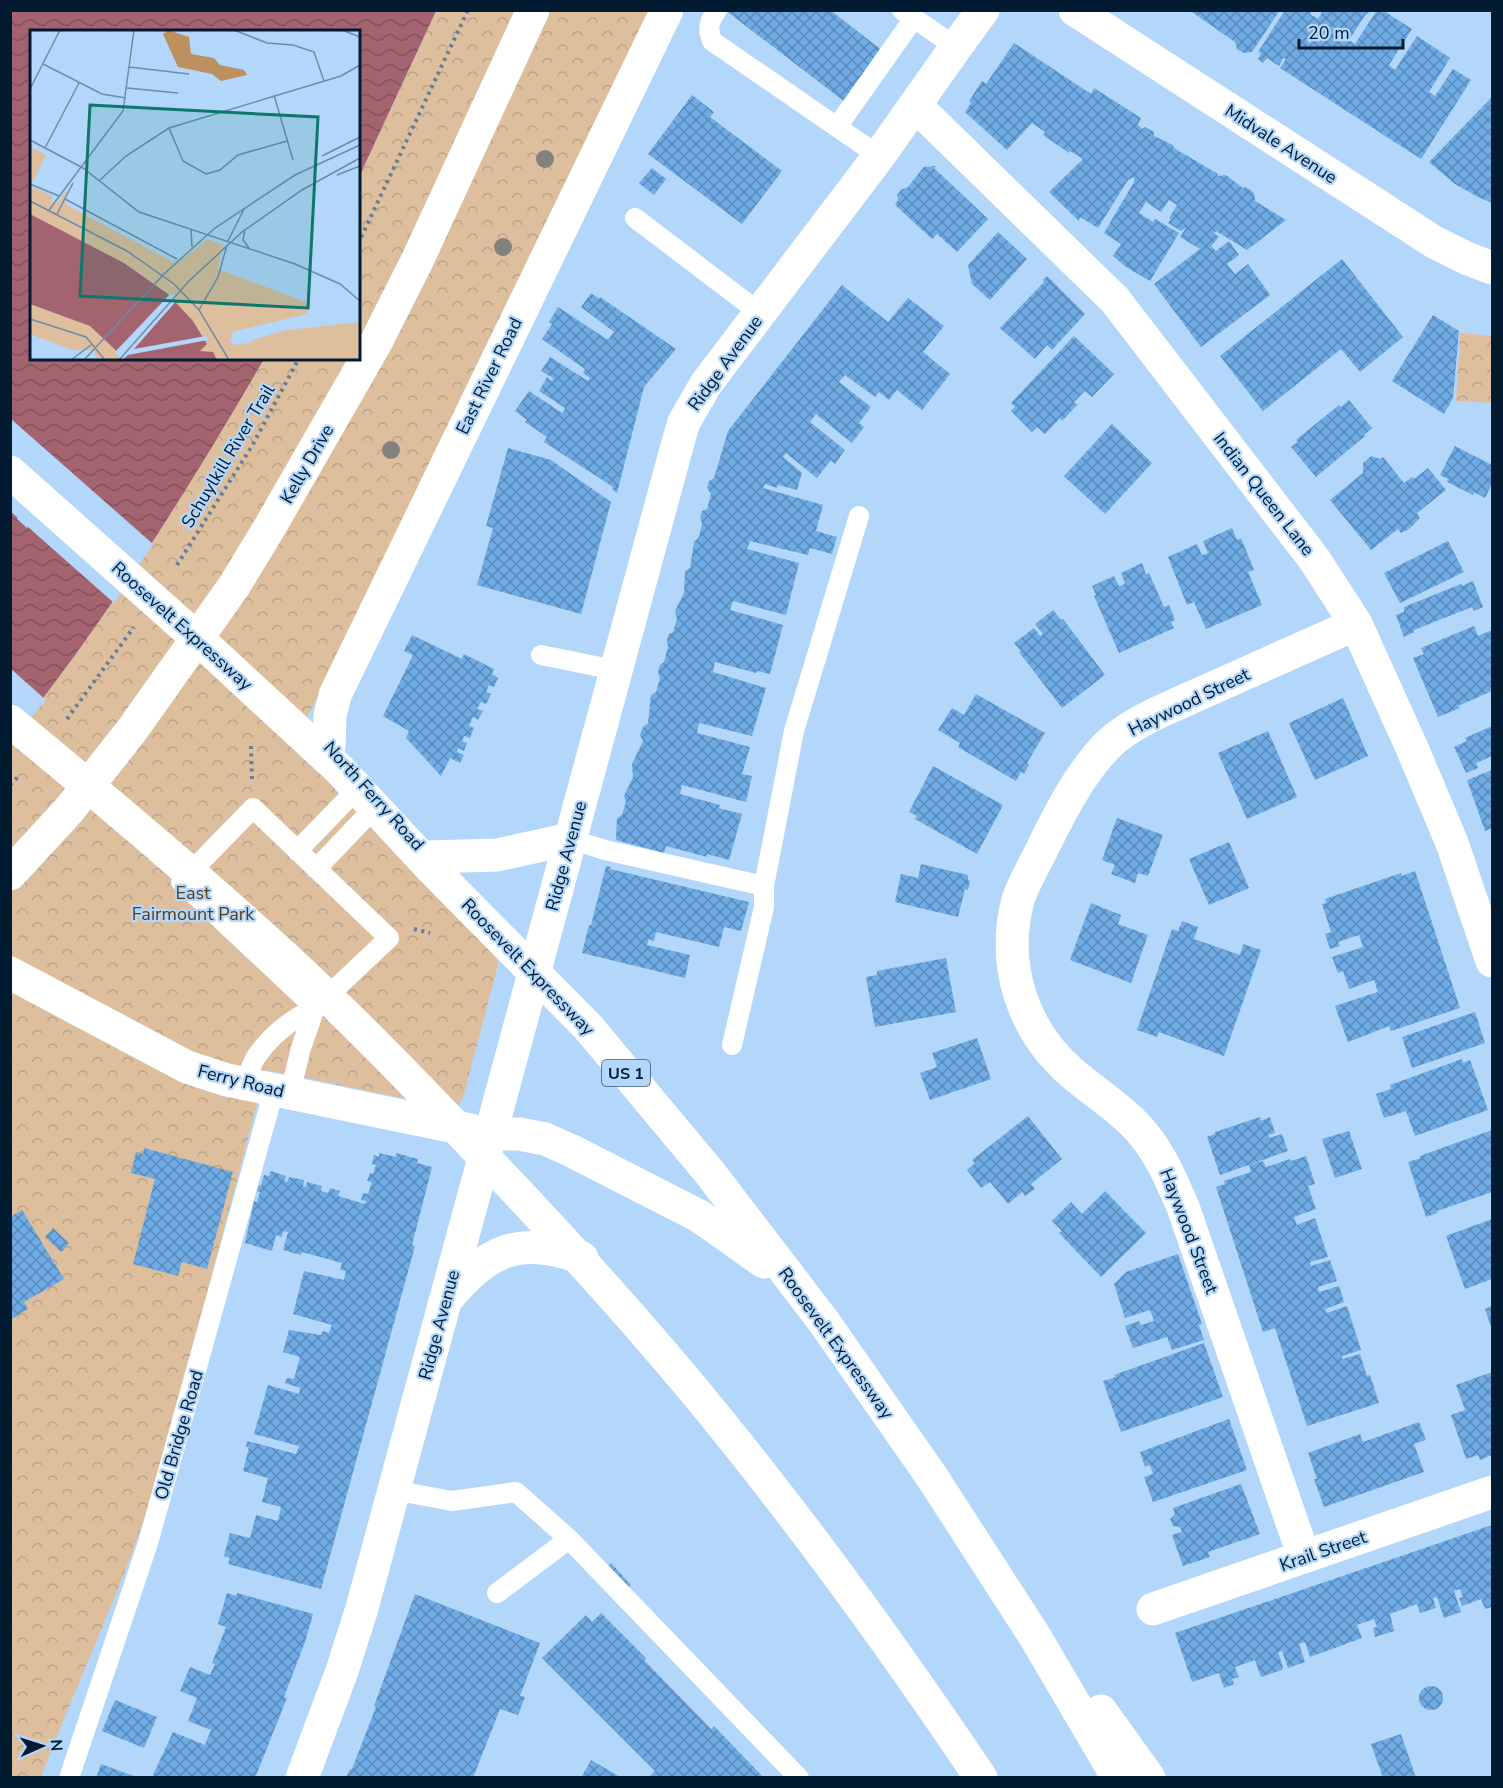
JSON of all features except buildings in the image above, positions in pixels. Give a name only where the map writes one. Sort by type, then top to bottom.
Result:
[{"type":"main road","name":"Kelly Drive","points":[[10,874],[69,810],[132,730],[207,626],[271,525],[375,344],[422,251],[533,10]]},
{"type":"main road","name":"East River Road","points":[[329,746],[330,716],[335,694],[667,10]]},
{"type":"main road","name":"Ridge Avenue","points":[[302,1778],[342,1671],[393,1490],[684,422],[706,384],[879,156],[983,10]]},
{"type":"main road","name":"Midvale Avenue","points":[[1076,10],[1434,242],[1492,268]]},
{"type":"main road","name":"Indian Queen Lane","points":[[915,105],[1115,300],[1314,559],[1356,624],[1433,795],[1492,961]]},
{"type":"main road","name":"Roosevelt Expressway","points":[[10,472],[210,650],[340,770],[432,869],[588,1027],[710,1173],[824,1322],[932,1477],[1034,1635],[1118,1778]]},
{"type":"main road","name":"Haywood Street","points":[[1304,1557],[1183,1207],[1170,1177],[1158,1154],[1143,1133],[1122,1112],[1070,1072],[1045,1044],[1024,1012],[1013,976],[1011,936],[1019,898],[1051,830],[1080,780],[1104,749],[1129,728],[1159,712],[1356,624]]},
{"type":"main road","name":"North Ferry Road","points":[[207,626],[293,706],[636,1087],[727,1200],[793,1290]]},
{"type":"main road","points":[[10,721],[165,849],[302,974],[433,1103],[565,1242],[693,1389],[802,1527],[922,1691],[981,1778]]},
{"type":"main road","points":[[429,857],[497,855],[570,839]]},
{"type":"main road","name":"Ferry Road","points":[[10,973],[187,1067],[206,1074],[490,1134],[519,1134],[545,1138],[699,1216],[732,1237],[764,1262],[793,1290]]},
{"type":"main road","points":[[490,1134],[748,1439],[800,1506],[858,1594],[940,1728],[966,1778]]},
{"type":"main road","points":[[445,1301],[465,1276],[484,1260],[508,1250],[532,1247],[557,1250],[580,1257],[607,1272]]},
{"type":"main road","points":[[793,1290],[1149,1778]]},
{"type":"main road","name":"Krail Street","points":[[1153,1609],[1492,1492]]},
{"type":"lane","points":[[717,10],[708,23],[712,41],[879,156]]},
{"type":"lane","points":[[837,127],[908,14],[956,47]]},
{"type":"lane","points":[[635,218],[760,313]]},
{"type":"lane","points":[[732,1045],[764,907],[764,886],[794,731],[859,516]]},
{"type":"lane","points":[[541,655],[615,670]]},
{"type":"lane","points":[[297,851],[371,794]]},
{"type":"lane","points":[[316,869],[371,794]]},
{"type":"lane","points":[[315,1008],[181,882],[253,808],[389,938],[315,1008],[294,1017],[255,1059],[270,1089],[300,1048],[315,1008]]},
{"type":"lane","points":[[570,839],[605,850],[764,886]]},
{"type":"lane","name":"Old Bridge Road","points":[[70,1775],[148,1543],[270,1089]]},
{"type":"lane","points":[[393,1490],[452,1501],[516,1492],[569,1539],[800,1778]]},
{"type":"lane","points":[[497,1593],[569,1539]]},
{"type":"path","points":[[360,240],[468,10]]},
{"type":"path","name":"Schuylkill River Trail","points":[[177,565],[252,446],[298,360]]},
{"type":"path","points":[[67,719],[137,623]]},
{"type":"path","points":[[251,746],[253,808]]},
{"type":"path","points":[[10,785],[20,775]]},
{"type":"green space","name":"East Fairmount Park","points":[[436,11],[650,11],[326,682],[292,744],[496,955],[497,969],[463,1097],[456,1109],[266,1070],[161,1467],[135,1546],[41,1777],[11,1778],[11,739],[80,648],[145,554],[263,360],[360,360],[360,175]]},
{"type":"green space","points":[[1460,333],[1492,336],[1492,403],[1456,401]]},
{"type":"water","points":[[11,11],[436,11],[360,175],[360,30],[30,30],[30,360],[263,360],[145,554],[46,694],[11,739]],"holes":[[[59,469],[69,477],[27,528],[17,519]]]},
{"type":"pier","points":[[11,419],[153,544],[114,603],[11,512]],"holes":[[[60,473],[65,478],[27,524],[21,519]]]},
{"type":"pier","points":[[11,669],[46,700],[10,742]]}]
